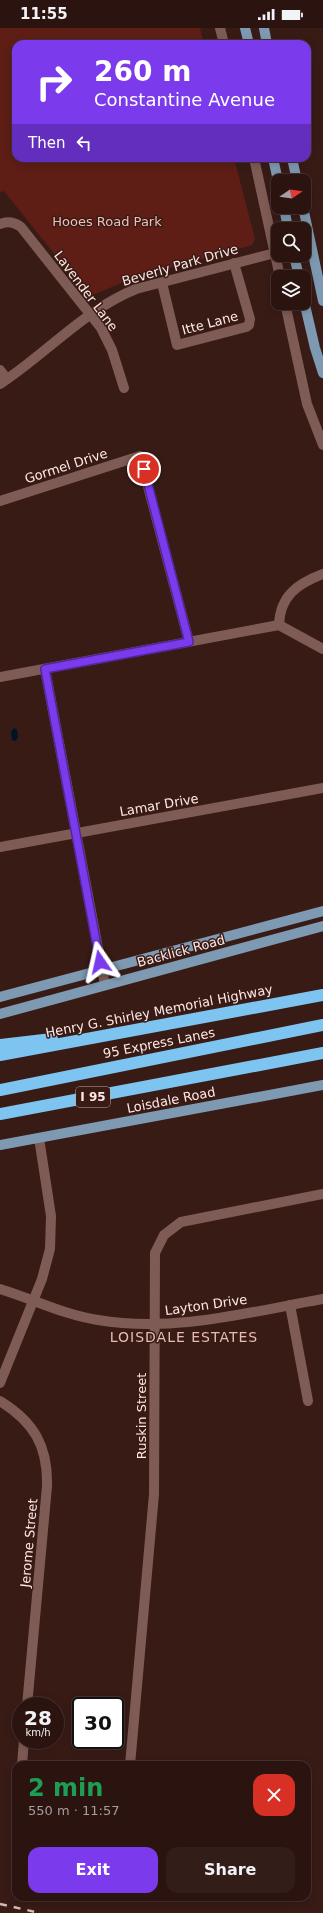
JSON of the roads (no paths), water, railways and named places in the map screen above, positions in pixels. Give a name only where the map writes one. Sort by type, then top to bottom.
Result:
[{"type":"highway","name":"Henry G. Shirley Memorial Highway","points":[[0,1055],[323,995]]},
{"type":"highway","name":"95 Express Lanes","points":[[0,1090],[323,1025]]},
{"type":"highway","points":[[0,1046],[32,1040],[117,1033]]},
{"type":"highway","name":"I 95","points":[[0,1114],[323,1053]]},
{"type":"main road","points":[[245,28],[248,40]]},
{"type":"main road","points":[[264,28],[266,40]]},
{"type":"main road","points":[[274,162],[276,174]]},
{"type":"main road","points":[[293,162],[295,174]]},
{"type":"main road","points":[[304,214],[323,301]]},
{"type":"main road","points":[[306,310],[315,348],[323,373]]},
{"type":"main road","name":"Backlick Road","points":[[0,997],[323,911]]},
{"type":"main road","name":"Backlick Road","points":[[0,1014],[323,926]]},
{"type":"main road","name":"Loisdale Road","points":[[0,1145],[323,1085]]},
{"type":"street","points":[[220,28],[223,40]]},
{"type":"street","points":[[255,162],[271,235]]},
{"type":"street","name":"Lavender Lane","points":[[4,223],[16,223],[21,227],[101,328],[112,350],[124,388]]},
{"type":"street","name":"Beverly Park Drive","points":[[3,381],[90,314],[120,296],[136,289],[271,254]]},
{"type":"street","name":"Itte Lane","points":[[162,283],[177,345],[246,327],[249,325],[250,319],[234,263]]},
{"type":"street","points":[[287,310],[307,404],[323,445]]},
{"type":"street","points":[[0,370],[3,381]]},
{"type":"street","name":"Gormel Drive","points":[[0,501],[140,456],[189,642]]},
{"type":"street","points":[[279,626],[279,611],[289,595],[302,584],[323,574]]},
{"type":"street","points":[[0,677],[279,626],[323,649]]},
{"type":"street","points":[[45,669],[101,971],[105,985]]},
{"type":"street","name":"Lamar Drive","points":[[0,847],[323,788]]},
{"type":"street","points":[[0,1384],[46,1266],[51,1231],[49,1200],[39,1138]]},
{"type":"street","name":"Ruskin Street","points":[[130,1761],[154,1494],[155,1253],[164,1235],[181,1222],[197,1217],[323,1194]]},
{"type":"street","name":"Layton Drive","points":[[0,1289],[64,1312],[97,1320],[124,1324],[154,1325],[194,1322],[323,1298]]},
{"type":"street","points":[[290,1305],[308,1401]]},
{"type":"street","name":"Jerome Street","points":[[0,1401],[15,1410],[34,1432],[44,1452],[47,1464],[48,1486],[28,1697]]},
{"type":"street","points":[[22,1761],[23,1749]]},
{"type":"water","points":[[14,728],[17,730],[18,738],[15,741],[12,740],[11,732]]},
{"type":"railway","points":[[0,1904],[40,1913]]},
{"type":"district","name":"LOISDALE ESTATES","points":[[184,1337]]},
{"type":"park label","name":"Hooes Road Park","points":[[107,221]]}]
